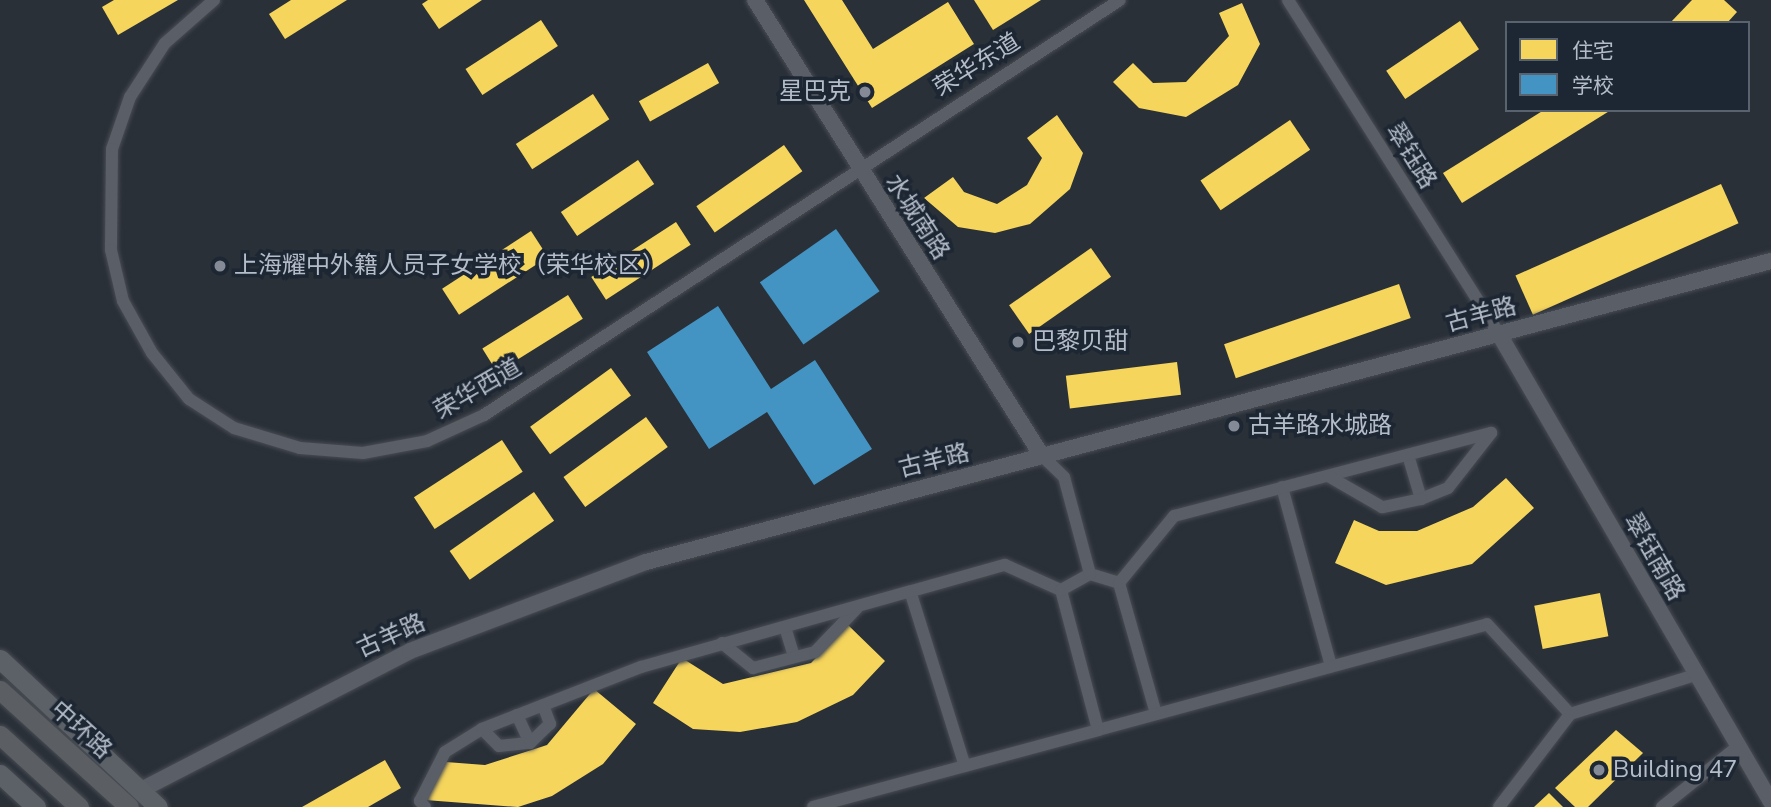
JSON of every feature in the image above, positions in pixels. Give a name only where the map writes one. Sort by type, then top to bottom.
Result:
[{"type":"highway","name":"中环路","points":[[0,690],[134,799]]},
{"type":"highway","points":[[0,735],[79,807]]},
{"type":"main road","points":[[0,659],[134,799],[158,807]]},
{"type":"main road","points":[[0,774],[36,807]]},
{"type":"street","name":"荣华西道","points":[[214,0],[165,43],[130,97],[112,149],[111,250],[123,301],[152,354],[189,399],[234,428],[300,448],[363,453],[401,446],[485,415],[858,166]]},
{"type":"street","name":"水城南路","points":[[755,0],[1042,456]]},
{"type":"street","name":"荣华东道","points":[[858,166],[1120,0]]},
{"type":"street","name":"翠钰路","points":[[1288,0],[1499,334]]},
{"type":"street","name":"古羊路","points":[[134,799],[332,687],[566,590],[717,541],[1771,261]]},
{"type":"street","name":"翠钰南路","points":[[1499,334],[1737,748],[1771,802]]},
{"type":"street","points":[[1119,583],[1174,516],[1491,433],[1448,488],[1421,499],[1382,507],[1328,476]]},
{"type":"street","points":[[1408,455],[1421,499]]},
{"type":"street","points":[[1042,456],[1064,477],[1090,573]]},
{"type":"street","points":[[1282,487],[1331,666]]},
{"type":"street","points":[[425,807],[420,801],[445,752],[482,729],[722,643],[911,594],[1005,565],[1061,590]]},
{"type":"street","points":[[1061,590],[1090,573],[1119,583]]},
{"type":"street","points":[[1119,583],[1156,714]]},
{"type":"street","points":[[1061,590],[1098,730]]},
{"type":"street","points":[[911,594],[965,766]]},
{"type":"street","points":[[722,643],[753,668],[815,652],[858,608]]},
{"type":"street","points":[[813,807],[1487,624],[1570,714]]},
{"type":"street","points":[[785,627],[794,657]]},
{"type":"street","points":[[1499,807],[1570,714],[1695,675]]},
{"type":"street","points":[[482,729],[499,746],[530,743],[550,724],[543,705]]},
{"type":"street","points":[[517,715],[530,743]]},
{"type":"street","points":[[1662,807],[1737,748]]},
{"type":"building: 住宅","points":[[114,0],[178,0],[118,35],[102,7]]},
{"type":"building: 住宅","points":[[291,0],[347,0],[285,39],[269,14]]},
{"type":"building: 住宅","points":[[428,0],[482,0],[439,29],[422,4]]},
{"type":"building: 住宅","points":[[804,0],[842,0],[873,49],[948,2],[974,44],[872,108]]},
{"type":"building: 住宅","points":[[974,0],[1041,0],[993,30]]},
{"type":"building: 住宅","points":[[1692,0],[1724,0],[1737,12],[1729,21],[1672,21]]},
{"type":"building: 住宅","points":[[1242,3],[1260,44],[1238,85],[1186,117],[1139,108],[1113,82],[1133,63],[1153,83],[1186,82],[1229,36],[1219,13]]},
{"type":"building: 住宅","points":[[541,20],[558,46],[482,95],[466,69]]},
{"type":"building: 住宅","points":[[1460,21],[1479,49],[1405,99],[1386,71]]},
{"type":"building: 住宅","points":[[708,63],[719,83],[650,121],[639,101]]},
{"type":"building: 住宅","points":[[593,94],[609,119],[532,169],[516,144]]},
{"type":"building: 住宅","points":[[1541,112],[1608,112],[1462,203],[1443,173]]},
{"type":"building: 住宅","points":[[1057,115],[1083,153],[1070,189],[1030,224],[995,233],[958,227],[924,198],[953,177],[964,192],[997,204],[1027,185],[1042,158],[1027,138]]},
{"type":"building: 住宅","points":[[1290,120],[1310,150],[1221,210],[1200,180]]},
{"type":"building: 住宅","points":[[784,145],[802,171],[715,233],[696,206]]},
{"type":"building: 住宅","points":[[638,160],[654,184],[577,236],[561,212]]},
{"type":"building: 住宅","points":[[1721,184],[1738,223],[1533,315],[1515,276]]},
{"type":"building: 住宅","points":[[676,222],[691,245],[606,300],[591,277]]},
{"type":"building: 住宅","points":[[531,231],[548,257],[459,315],[442,289]]},
{"type":"building: 住宅","points":[[1091,248],[1111,277],[1029,334],[1009,305]]},
{"type":"building: 住宅","points":[[1399,284],[1411,318],[1236,378],[1224,344]]},
{"type":"building: 住宅","points":[[568,295],[583,319],[497,372],[482,349]]},
{"type":"building: 住宅","points":[[1177,362],[1181,395],[1070,408],[1066,376]]},
{"type":"building: 住宅","points":[[611,368],[631,396],[550,454],[530,427]]},
{"type":"building: 住宅","points":[[646,417],[668,447],[585,507],[563,477]]},
{"type":"building: 住宅","points":[[502,440],[523,472],[435,529],[414,497]]},
{"type":"building: 住宅","points":[[1506,478],[1534,508],[1472,564],[1386,585],[1335,563],[1354,520],[1379,531],[1417,531],[1473,507]]},
{"type":"building: 住宅","points":[[534,492],[554,521],[470,580],[450,551]]},
{"type":"building: 住宅","points":[[1600,593],[1608,636],[1543,649],[1534,606]]},
{"type":"building: 住宅","points":[[848,625],[885,661],[853,695],[797,722],[740,732],[693,729],[653,703],[682,658],[723,684],[811,663]]},
{"type":"building: 住宅","points":[[594,689],[636,724],[603,764],[552,796],[518,807],[425,800],[446,762],[485,765],[547,745]]},
{"type":"building: 住宅","name":"Building 47","points":[[1616,730],[1643,753],[1588,807],[1575,807],[1555,788]]},
{"type":"building: 住宅","points":[[385,760],[401,788],[368,807],[302,807]]},
{"type":"building: 住宅","points":[[1549,793],[1563,807],[1534,807]]},
{"type":"building: 学校","points":[[836,229],[880,291],[803,345],[760,282]]},
{"type":"building: 学校","points":[[718,306],[771,389],[815,360],[872,449],[814,485],[767,412],[709,449],[647,352]]},
{"type":"place","name":"星巴克","points":[[865,92]]},
{"type":"place","name":"上海耀中外籍人员子女学校（荣华校区）","points":[[220,266]]},
{"type":"place","name":"巴黎贝甜","points":[[1018,342]]},
{"type":"place","name":"古羊路水城路","points":[[1234,426]]},
{"type":"place","name":"Building 47","points":[[1599,770]]}]
